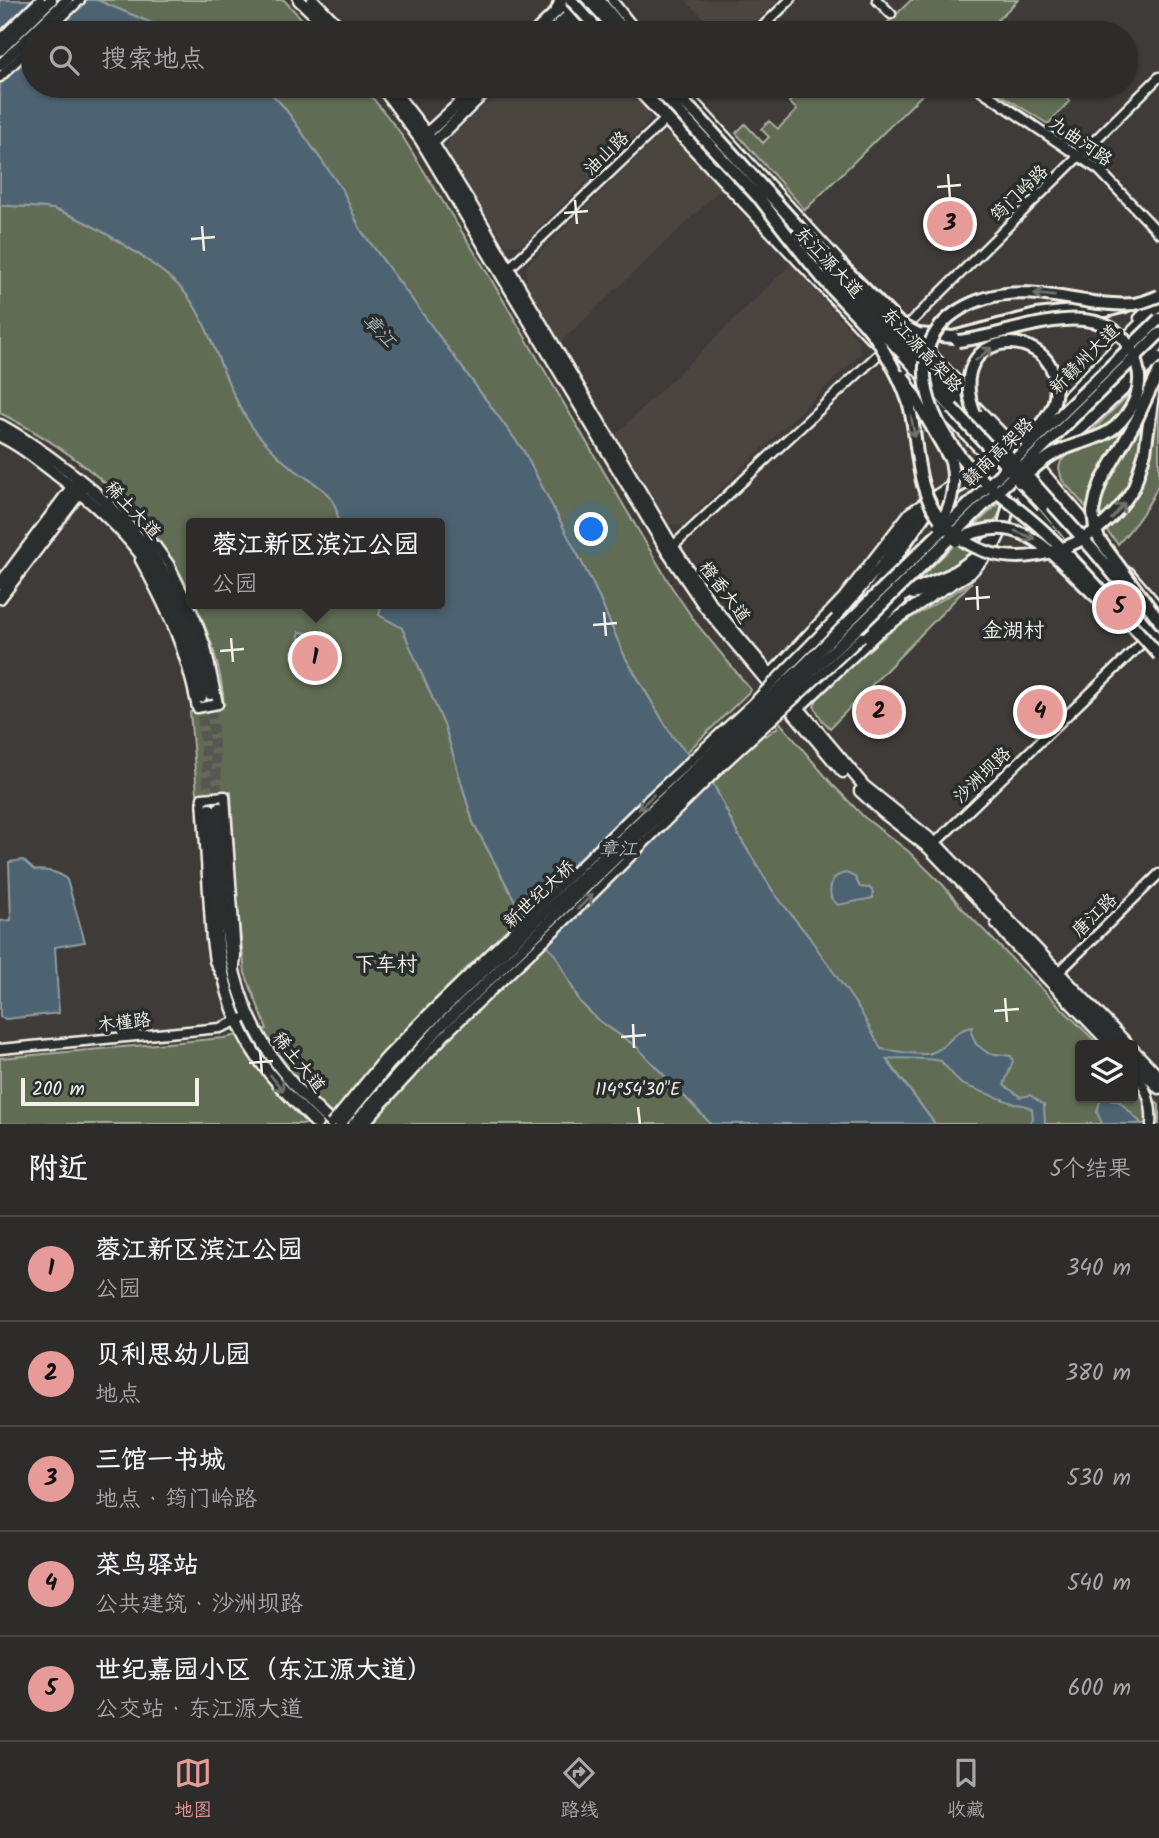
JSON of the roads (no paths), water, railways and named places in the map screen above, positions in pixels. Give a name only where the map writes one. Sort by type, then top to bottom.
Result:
[{"type":"highway","points":[[587,0],[607,21]]},
{"type":"highway","points":[[606,0],[619,21]]},
{"type":"highway","points":[[567,7],[585,21]]},
{"type":"highway","points":[[567,7],[589,21]]},
{"type":"highway","points":[[665,98],[698,124]]},
{"type":"highway","name":"东江源高架路","points":[[669,98],[698,124],[758,189],[1043,505],[1159,641]]},
{"type":"highway","name":"东江源高架路","points":[[678,98],[698,124]]},
{"type":"highway","points":[[758,189],[801,253],[903,376],[951,461],[954,488],[949,512],[864,614]]},
{"type":"highway","points":[[758,189],[901,325],[918,334],[958,341],[1055,320],[1089,319],[1105,325],[1124,338],[1134,354],[1139,371],[1137,396],[1132,408],[1113,429],[1060,450],[1041,462],[949,539]]},
{"type":"highway","name":"东江源高架路","points":[[758,189],[811,242],[1003,449],[1159,629]]},
{"type":"highway","points":[[1135,304],[1012,293],[988,297],[967,305],[939,327],[928,345],[925,359],[927,395],[945,435],[960,456],[1046,533],[1159,657]]},
{"type":"highway","points":[[918,334],[953,337],[1036,315],[1107,311],[1159,297]]},
{"type":"highway","name":"赣南高架路","points":[[864,614],[937,536],[1159,319]]},
{"type":"highway","name":"赣南高架路","points":[[864,614],[949,539],[1159,334]]},
{"type":"highway","points":[[937,536],[982,483],[1025,443],[1052,408],[1056,395],[1050,366],[1033,349],[1008,342],[982,352],[968,377],[967,388],[975,414],[1003,449]]},
{"type":"highway","points":[[882,348],[907,399],[922,483],[934,510],[949,532],[977,549],[1006,556],[1031,556],[1061,550],[1087,538],[1111,519],[1126,500],[1142,467],[1153,391],[1159,371]]},
{"type":"highway","points":[[1159,371],[1131,430],[1101,482],[1093,512],[1099,539],[1159,618]]},
{"type":"highway","points":[[864,614],[885,570],[926,513],[956,488],[998,464]]},
{"type":"highway","points":[[864,614],[966,565],[978,556],[1004,524]]},
{"type":"highway","points":[[864,614],[952,543],[975,533],[997,528],[1020,532],[1038,541],[1145,639]]},
{"type":"highway","name":"新世纪大桥","points":[[340,1124],[389,1064],[432,1020],[864,614]]},
{"type":"highway","name":"新世纪大桥","points":[[354,1124],[440,1027],[723,755],[864,614]]},
{"type":"main road","points":[[30,21],[51,0]]},
{"type":"main road","points":[[45,21],[67,0]]},
{"type":"main road","points":[[299,0],[313,2],[333,21]]},
{"type":"main road","points":[[549,21],[567,7],[587,0]]},
{"type":"main road","points":[[606,0],[624,21]]},
{"type":"main road","points":[[313,2],[326,21]]},
{"type":"main road","points":[[567,7],[583,21]]},
{"type":"main road","points":[[0,50],[21,29]]},
{"type":"main road","points":[[0,65],[21,45]]},
{"type":"main road","name":"橙香大道","points":[[392,98],[424,137]]},
{"type":"main road","name":"橙香大道","points":[[398,98],[505,271],[670,549],[710,603],[795,710],[864,786],[932,846],[1113,1040]]},
{"type":"main road","points":[[424,137],[465,98]]},
{"type":"main road","points":[[429,147],[479,98]]},
{"type":"main road","name":"东江源大道","points":[[652,98],[1063,533],[1145,639],[1159,649]]},
{"type":"main road","name":"东江源大道","points":[[691,98],[904,329],[1036,465],[1159,618]]},
{"type":"main road","name":"新赣州大道","points":[[998,464],[1159,305]]},
{"type":"main road","points":[[795,710],[879,631],[983,561],[993,548],[1004,524],[1015,483],[1079,425],[1159,345]]},
{"type":"main road","name":"稀土大道","points":[[0,425],[17,433],[79,485],[135,540],[173,587],[203,658],[206,695]]},
{"type":"main road","name":"稀土大道","points":[[0,436],[79,485]]},
{"type":"main road","points":[[769,677],[843,599],[910,513],[975,473]]},
{"type":"main road","points":[[0,584],[79,485]]},
{"type":"main road","points":[[0,598],[79,485]]},
{"type":"main road","name":"稀土大道","points":[[317,1124],[279,1087],[250,1046],[223,980],[216,912],[215,809],[234,972],[249,1016],[261,1043],[290,1081],[332,1124]]},
{"type":"main road","name":"橙香大道","points":[[932,846],[972,894],[1123,1040]]},
{"type":"main road","points":[[1138,1056],[1159,1077]]},
{"type":"main road","points":[[1138,1066],[1159,1088]]},
{"type":"street","points":[[0,39],[40,0]]},
{"type":"street","points":[[58,21],[80,0]]},
{"type":"street","points":[[768,21],[790,0]]},
{"type":"street","points":[[877,0],[891,14]]},
{"type":"street","points":[[567,7],[578,21]]},
{"type":"street","points":[[0,77],[21,57]]},
{"type":"street","name":"筠门岭路","points":[[1138,98],[1159,77]]},
{"type":"street","points":[[332,1124],[351,1098],[402,1041],[648,800],[752,704],[836,618],[882,564],[922,509],[943,492],[975,473],[998,464],[791,256],[668,117],[647,98]]},
{"type":"street","name":"油山路","points":[[505,271],[689,98]]},
{"type":"street","name":"九曲河路","points":[[992,98],[1099,170],[1159,233]]},
{"type":"street","name":"筠门岭路","points":[[904,329],[1138,98]]},
{"type":"street","points":[[1017,446],[1159,297]]},
{"type":"street","points":[[670,549],[882,348]]},
{"type":"street","points":[[1159,357],[1036,465],[1159,607]]},
{"type":"street","points":[[135,540],[182,646],[197,708],[218,704],[206,647],[191,609]]},
{"type":"street","points":[[135,540],[156,546],[169,564],[186,599]]},
{"type":"street","points":[[364,1124],[450,1030],[589,898],[727,761],[862,637],[901,602],[954,580],[983,561]]},
{"type":"street","name":"沙洲坝路","points":[[932,846],[1145,639]]},
{"type":"street","points":[[223,980],[215,961],[211,940],[202,798],[225,796],[236,954],[234,972]]},
{"type":"street","name":"唐江路","points":[[1055,976],[1159,874]]},
{"type":"street","points":[[972,894],[1011,943],[1105,1040]]},
{"type":"street","name":"木槿路","points":[[0,1049],[220,1028],[249,1016]]},
{"type":"street","points":[[1138,1078],[1148,1095],[1151,1124]]},
{"type":"water","name":"章江","points":[[0,0],[97,0],[147,21],[21,21],[21,98],[275,98],[343,191],[360,229],[523,450],[593,584],[625,657],[672,736],[713,783],[737,833],[774,893],[809,937],[860,1010],[881,1049],[927,1054],[937,1051],[960,1031],[973,1027],[971,1032],[976,1044],[988,1053],[1011,1056],[1013,1061],[1004,1085],[1021,1097],[1030,1095],[1044,1105],[1045,1124],[1028,1124],[1033,1119],[1032,1109],[1024,1105],[961,1084],[941,1061],[896,1058],[886,1059],[935,1124],[711,1124],[637,1047],[597,1019],[580,1002],[557,957],[522,914],[473,822],[445,727],[402,628],[379,615],[381,609],[445,609],[445,518],[338,518],[329,495],[281,458],[247,419],[201,318],[176,283],[117,240],[82,221],[53,209],[0,205]]},
{"type":"water","points":[[299,632],[307,633],[314,652],[332,659],[333,668],[323,667],[321,671],[307,674],[292,657],[292,651],[299,645]]},
{"type":"water","points":[[23,860],[34,870],[56,873],[67,880],[85,942],[55,947],[59,1013],[6,1019],[0,1017],[0,921],[11,920],[9,862]]},
{"type":"water","points":[[846,873],[855,877],[860,887],[870,888],[873,898],[838,905],[831,898],[831,885],[837,876]]},
{"type":"water","points":[[1099,1103],[1121,1103],[1142,1124],[1102,1124],[1097,1112]]},
{"type":"tunnel","points":[[210,694],[219,808]]},
{"type":"tunnel","points":[[201,701],[210,809]]},
{"type":"place","name":"三馆一书城","points":[[950,224]]},
{"type":"place","name":"世纪嘉园小区（东江源大道）","points":[[1119,607]]},
{"type":"place","name":"蓉江新区滨江公园","points":[[315,658]]},
{"type":"place","name":"贝利思幼儿园","points":[[879,712]]},
{"type":"place","name":"菜鸟驿站","points":[[1040,712]]},
{"type":"district","name":"金湖村","points":[[1013,630]]},
{"type":"district","name":"下车村","points":[[386,964]]}]
